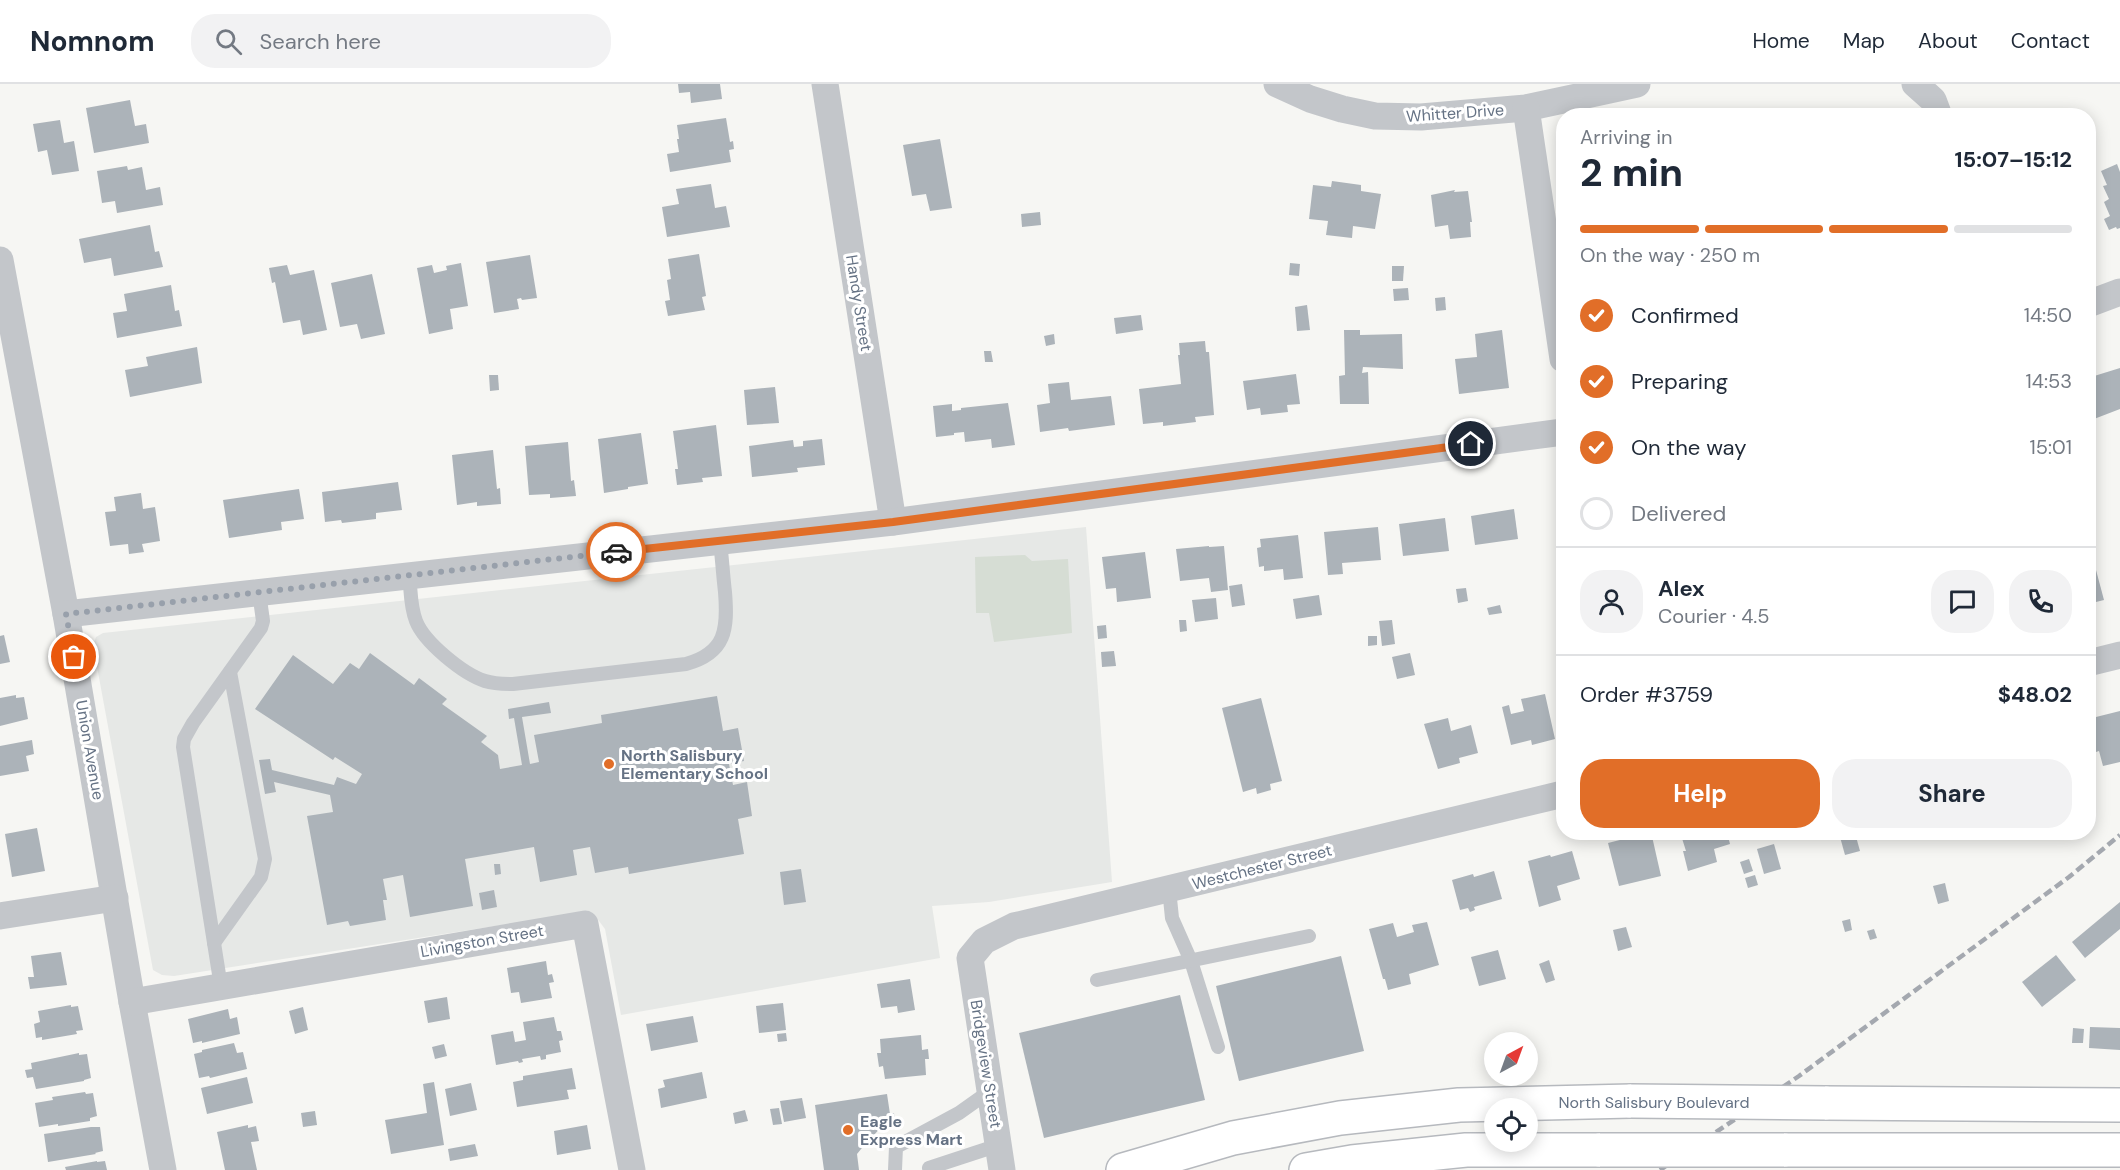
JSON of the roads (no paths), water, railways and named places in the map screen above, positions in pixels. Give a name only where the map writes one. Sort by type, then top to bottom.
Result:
[{"type":"main road","name":"North Salisbury Boulevard","points":[[1123,1170],[1233,1138],[1340,1118],[1459,1105],[1631,1101],[2120,1105]]},
{"type":"main road","points":[[1306,1170],[1352,1162],[1466,1150],[2120,1150]]},
{"type":"street","name":"Handy Street","points":[[825,84],[893,522]]},
{"type":"street","name":"Whitter Drive","points":[[1277,84],[1310,99],[1342,109],[1375,116],[1421,117],[1527,108],[1637,84]]},
{"type":"street","points":[[1915,84],[1933,100],[1936,108]]},
{"type":"street","points":[[1527,108],[1556,311]]},
{"type":"street","name":"Union Avenue","points":[[0,260],[66,614],[163,1170]]},
{"type":"street","points":[[2096,301],[2120,292]]},
{"type":"street","points":[[66,614],[893,522],[1556,433]]},
{"type":"street","points":[[2096,661],[2120,655]]},
{"type":"street","name":"Westchester Street","points":[[970,958],[984,941],[1014,926],[1556,796]]},
{"type":"street","points":[[0,916],[115,898]]},
{"type":"street","name":"Livingston Street","points":[[132,1002],[585,924],[632,1170]]},
{"type":"street","name":"Bridgeview Street","points":[[970,958],[1000,1158]]},
{"type":"lane","points":[[410,575],[412,610],[417,623],[424,635],[439,650],[483,680],[497,684],[524,682],[686,664],[702,660],[713,651],[726,629],[727,615],[720,541]]},
{"type":"lane","points":[[221,987],[183,747],[184,739],[193,723],[261,628],[263,621],[259,592]]},
{"type":"lane","points":[[214,943],[261,877],[265,859],[230,672]]},
{"type":"lane","points":[[1169,889],[1172,918],[1191,961],[1218,1047]]},
{"type":"lane","points":[[1097,980],[1309,936]]},
{"type":"lane","points":[[895,1170],[896,1147],[959,1113],[990,1091]]},
{"type":"lane","points":[[928,1169],[1000,1158]]},
{"type":"railway","points":[[1660,1170],[1799,1076],[2069,877],[2120,835]]},
{"type":"place","name":"North Salisbury Elementary School","points":[[609,764]]},
{"type":"place","name":"Eagle Express Mart","points":[[848,1130]]}]
